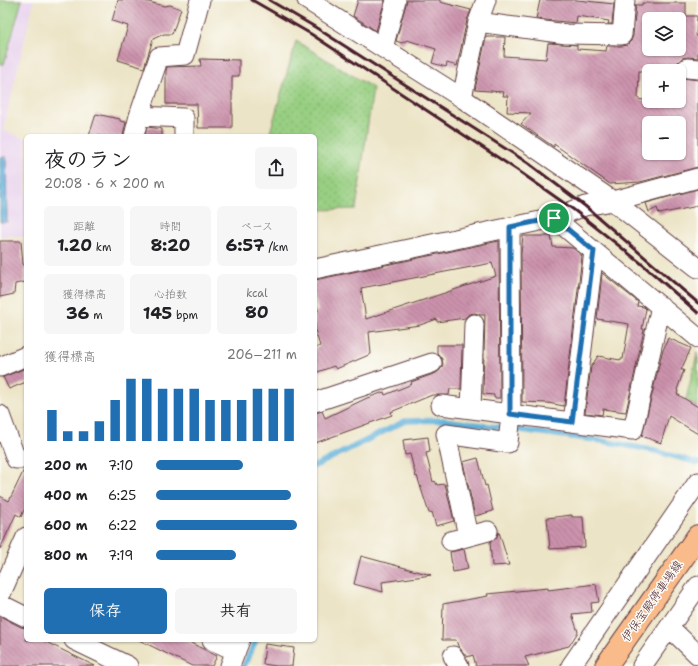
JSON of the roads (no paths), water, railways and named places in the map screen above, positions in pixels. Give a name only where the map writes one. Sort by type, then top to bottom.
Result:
[{"type":"main road","name":"伊保宝殿停車場線","points":[[606,666],[698,536]]},
{"type":"street","points":[[383,48],[396,0]]},
{"type":"street","points":[[462,98],[478,22],[486,0]]},
{"type":"street","points":[[478,22],[566,34],[622,35],[625,0]]},
{"type":"street","points":[[135,134],[159,56],[185,55],[195,1]]},
{"type":"street","points":[[312,1],[462,98],[613,201],[698,268]]},
{"type":"street","points":[[140,116],[184,118],[184,134]]},
{"type":"street","points":[[317,269],[554,218],[585,206],[613,201],[698,178]]},
{"type":"street","points":[[554,218],[698,338]]},
{"type":"street","points":[[488,531],[460,539],[446,434],[508,443],[510,414],[510,227]]},
{"type":"street","points":[[572,422],[594,251]]},
{"type":"street","points":[[441,406],[633,430],[661,306]]},
{"type":"street","points":[[471,409],[474,324]]},
{"type":"street","points":[[0,368],[24,357]]},
{"type":"street","points":[[317,401],[432,363]]},
{"type":"street","points":[[0,415],[16,459],[24,459]]},
{"type":"street","points":[[571,666],[698,482]]},
{"type":"street","points":[[0,596],[24,545]]},
{"type":"street","points":[[642,666],[698,586]]},
{"type":"street","points":[[0,604],[24,615]]},
{"type":"street","points":[[669,627],[698,656]]},
{"type":"street","points":[[78,642],[128,666]]},
{"type":"street","points":[[216,642],[235,652]]},
{"type":"water","points":[[0,157],[6,157],[7,222],[0,222]]},
{"type":"waterway","points":[[317,465],[405,421],[444,420],[602,441],[651,450],[698,463]]},
{"type":"waterway","points":[[244,666],[255,642]]},
{"type":"railway","points":[[252,0],[311,34],[520,172],[574,210],[642,264],[698,313]]},
{"type":"railway","points":[[269,0],[315,27],[528,163],[585,206],[698,303]]}]
